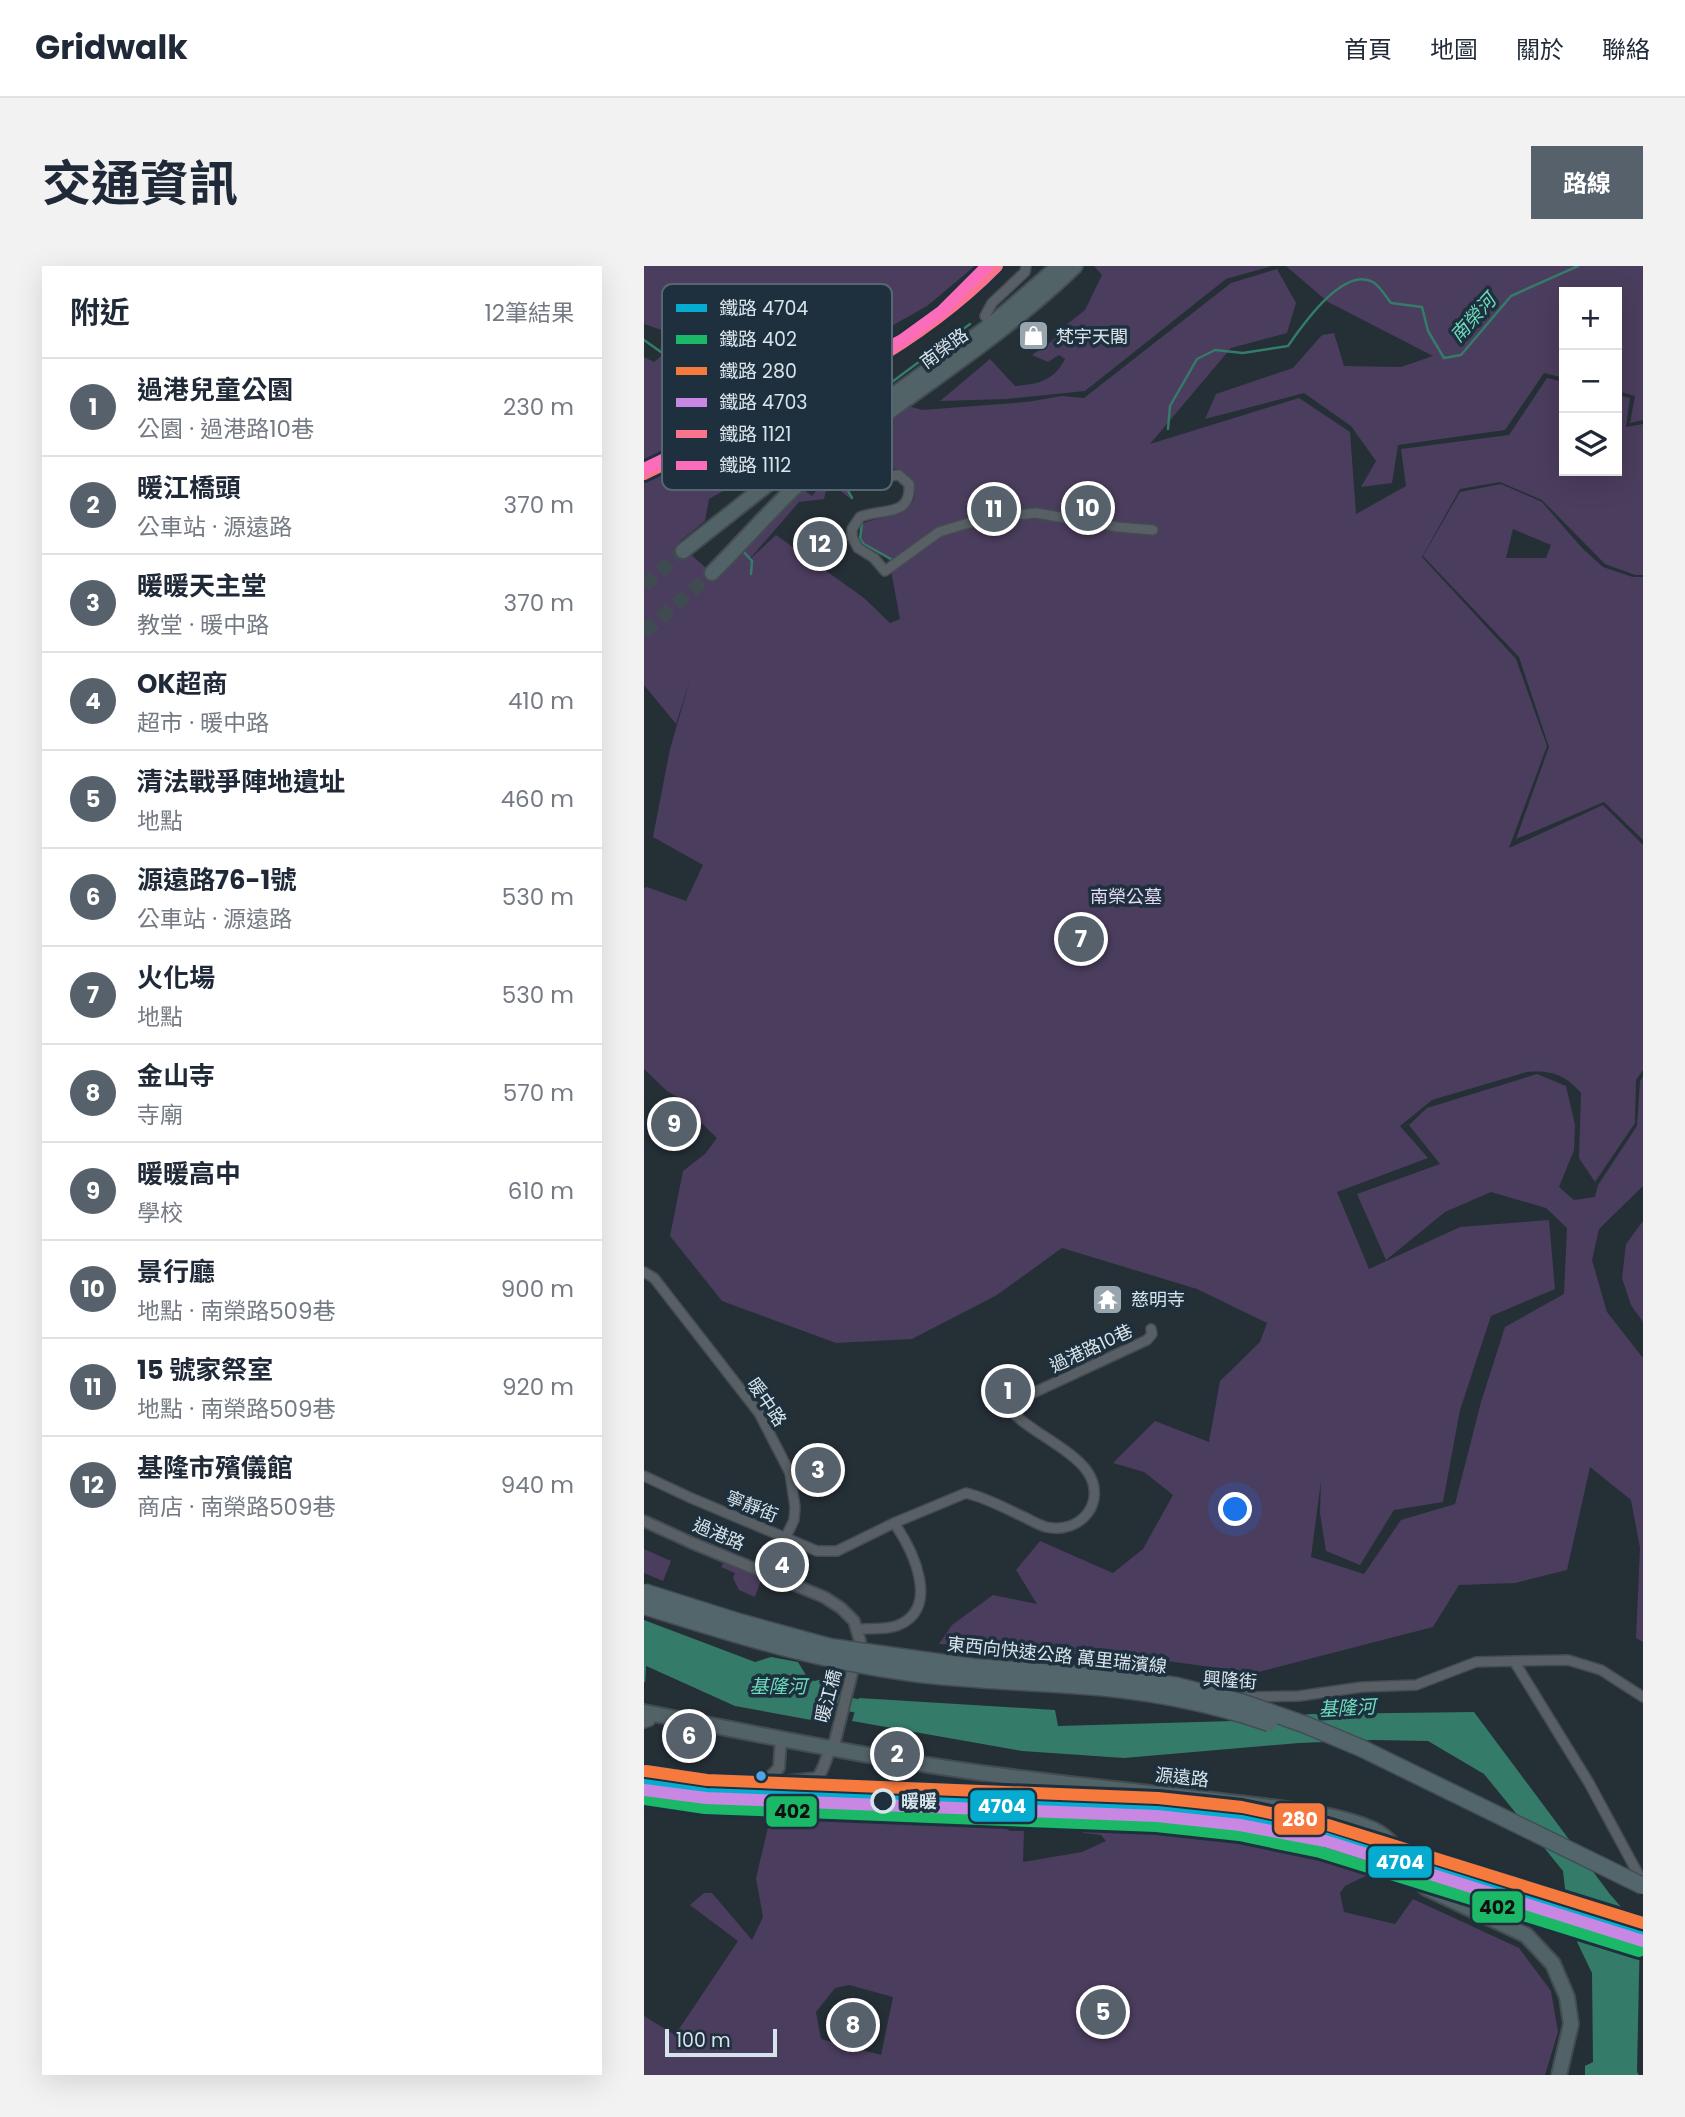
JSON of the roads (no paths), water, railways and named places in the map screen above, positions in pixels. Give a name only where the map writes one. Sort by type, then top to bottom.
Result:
[{"type":"highway","name":"東西向快速公路 萬里瑞濱線","points":[[644,1592],[830,1647],[973,1667],[1124,1678],[1177,1686],[1244,1703],[1360,1748],[1643,1885]]},
{"type":"highway","name":"東西向快速公路 萬里瑞濱線","points":[[644,1606],[835,1661],[915,1674],[1074,1685],[1146,1694],[1216,1707],[1257,1719],[1357,1757],[1643,1898]]},
{"type":"main road","name":"南榮路","points":[[892,408],[995,328],[1059,266]]},
{"type":"main road","name":"南榮路","points":[[892,397],[1047,293],[1075,266]]},
{"type":"main road","name":"南榮路","points":[[683,551],[757,490]]},
{"type":"main road","points":[[764,490],[778,506]]},
{"type":"main road","name":"南榮路","points":[[712,573],[795,490]]},
{"type":"main road","name":"源遠路","points":[[646,1719],[781,1742],[830,1747],[907,1771],[1350,1822],[1386,1837],[1408,1863],[1426,1894],[1526,1944],[1541,1957],[1563,2000],[1565,2025],[1552,2075]]},
{"type":"main road","name":"源遠路","points":[[1426,1894],[1526,1935],[1553,1964],[1567,1997],[1571,2024],[1559,2075]]},
{"type":"street","points":[[995,328],[985,316],[992,303],[1025,272],[1026,266]]},
{"type":"street","points":[[892,475],[899,475],[908,484],[907,500],[892,511],[860,517],[852,530],[852,537],[858,548],[874,558],[885,571],[939,532],[965,523],[1005,516],[1036,513],[1153,530]]},
{"type":"street","name":"暖中路","points":[[644,1272],[654,1278],[759,1413],[790,1474],[794,1492],[794,1520],[768,1574]]},
{"type":"street","name":"過港路10巷","points":[[894,1523],[966,1493],[979,1496],[1046,1527],[1062,1527],[1082,1521],[1092,1508],[1094,1498],[1088,1472],[1074,1458],[1027,1426],[1014,1414],[1015,1405],[1020,1399],[1147,1340],[1152,1329]]},
{"type":"street","name":"寧靜街","points":[[644,1476],[691,1499],[817,1551],[837,1551],[894,1523]]},
{"type":"street","name":"過港路","points":[[644,1521],[824,1597],[849,1615],[857,1629]]},
{"type":"street","points":[[856,1660],[860,1641],[857,1629],[892,1628],[902,1624],[913,1614],[922,1596],[920,1578],[894,1523]]},
{"type":"street","name":"興隆街","points":[[856,1660],[1271,1698],[1362,1687],[1416,1685],[1476,1662],[1568,1660],[1601,1670],[1643,1697]]},
{"type":"street","name":"暖江橋","points":[[830,1747],[856,1660]]},
{"type":"street","points":[[1514,1661],[1589,1783],[1643,1885]]},
{"type":"street","points":[[754,1784],[769,1778],[779,1768],[781,1742]]},
{"type":"street","points":[[644,1779],[706,1787],[731,1787],[817,1778],[830,1747]]},
{"type":"water","name":"基隆河","points":[[644,1620],[755,1662],[771,1657],[798,1662],[809,1680],[828,1677],[835,1690],[822,1722],[735,1706],[644,1665]]},
{"type":"water","points":[[859,1698],[1055,1710],[1058,1726],[1232,1721],[1312,1714],[1474,1712],[1609,1893],[1640,1929],[1639,2075],[1585,2075],[1585,2066],[1593,2062],[1592,1973],[1569,1925],[1563,1871],[1484,1774],[1428,1741],[1299,1743],[1124,1758],[1022,1751],[852,1721]]},
{"type":"waterway","name":"南榮河","points":[[1168,429],[1170,406],[1197,359],[1215,350],[1243,353],[1288,346],[1324,300],[1349,282],[1361,279],[1373,282],[1391,303],[1422,307],[1428,331],[1444,358],[1461,355],[1511,296],[1578,266]]},
{"type":"waterway","name":"南榮河","points":[[892,382],[970,324]]},
{"type":"waterway","points":[[644,340],[662,352]]},
{"type":"waterway","name":"南榮河","points":[[848,490],[852,498]]},
{"type":"waterway","name":"南榮河","points":[[862,523],[860,539],[864,544],[891,559]]},
{"type":"waterway","points":[[742,550],[752,561],[751,574]]},
{"type":"waterway","points":[[644,1681],[645,1663]]},
{"type":"waterway","name":"基隆河","points":[[813,1697],[872,1709]]},
{"type":"tunnel","points":[[644,586],[683,551]]},
{"type":"tunnel","points":[[644,632],[712,573]]},
{"type":"rail line","name":"1112","points":[[892,345],[942,311],[987,266]]},
{"type":"rail line","name":"1121","points":[[892,349],[959,301],[997,266]]},
{"type":"rail line","name":"1112","points":[[644,469],[662,460]]},
{"type":"rail line","name":"1121","points":[[644,474],[662,466]]},
{"type":"rail line","name":"280","points":[[646,1771],[707,1780],[1158,1798],[1242,1807],[1328,1825],[1643,1923]]},
{"type":"rail line","name":"4704","points":[[644,1785],[706,1794],[1157,1812],[1241,1821],[1324,1838],[1643,1938]]},
{"type":"rail line","name":"4703","points":[[644,1790],[706,1798],[1157,1816],[1240,1825],[1325,1841],[1643,1941]]},
{"type":"rail line","name":"402","points":[[644,1799],[705,1808],[1156,1826],[1239,1835],[1320,1852],[1639,1951]]},
{"type":"place","name":"梵宇天閣","points":[[1033,336]]},
{"type":"place","name":"景行廳","points":[[1088,508]]},
{"type":"place","name":"15 號家祭室","points":[[994,509]]},
{"type":"place","name":"基隆市殯儀館","points":[[820,544]]},
{"type":"place","name":"火化場","points":[[1081,939]]},
{"type":"place","name":"暖暖高中","points":[[674,1124]]},
{"type":"place","name":"慈明寺","points":[[1108,1299]]},
{"type":"place","name":"過港兒童公園","points":[[1008,1391]]},
{"type":"place","name":"暖暖天主堂","points":[[818,1470]]},
{"type":"place","name":"OK超商","points":[[782,1565]]},
{"type":"place","name":"源遠路76-1號","points":[[689,1736]]},
{"type":"place","name":"暖江橋頭","points":[[897,1754]]},
{"type":"place","name":"暖暖","points":[[883,1801]]},
{"type":"place","name":"清法戰爭陣地遺址","points":[[1103,2012]]},
{"type":"place","name":"金山寺","points":[[853,2025]]},
{"type":"park label","name":"南榮公墓","points":[[1126,896]]}]
